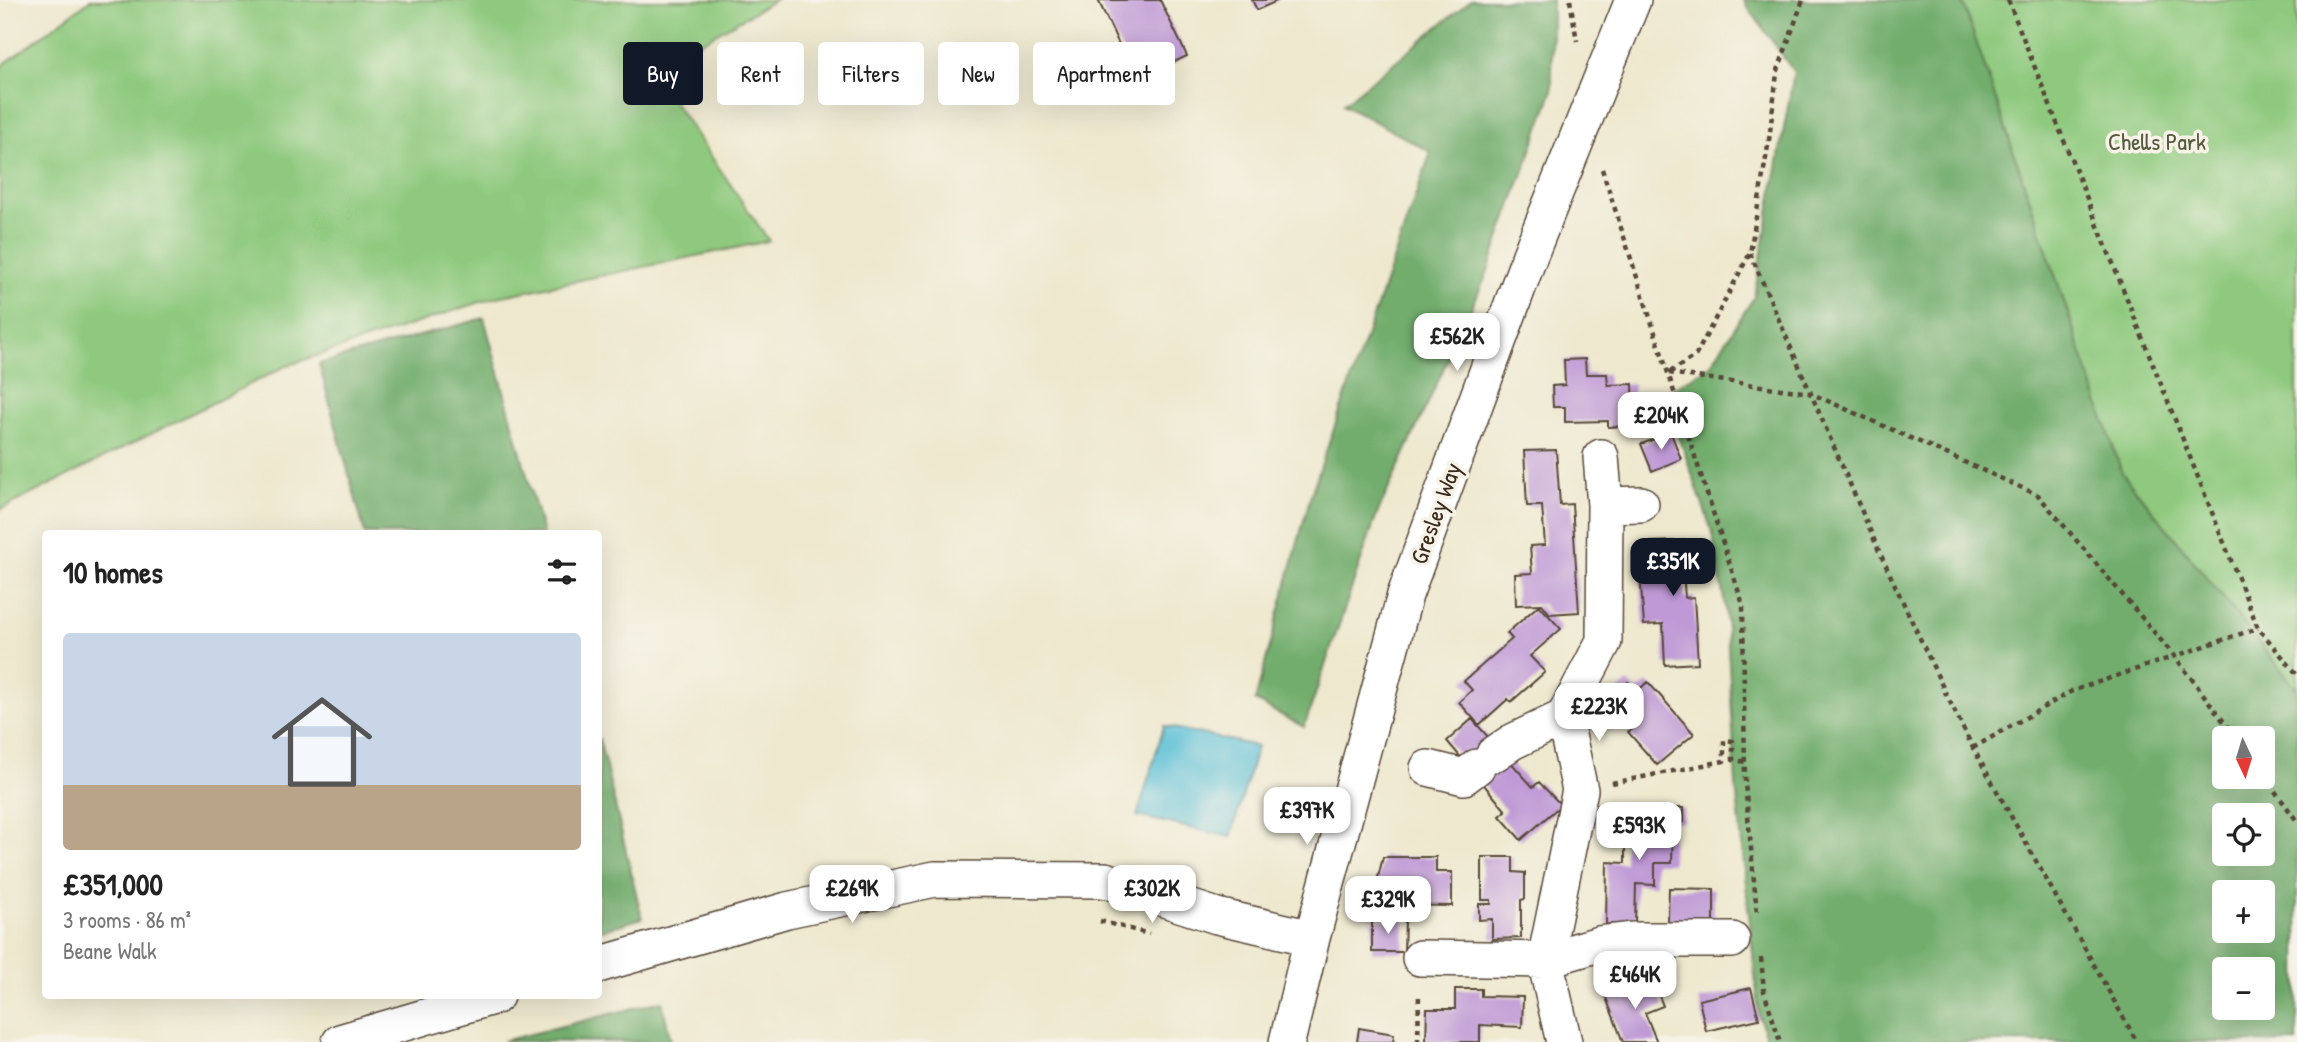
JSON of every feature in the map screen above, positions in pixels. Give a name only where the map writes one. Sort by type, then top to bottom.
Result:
[{"type":"street","name":"Gresley Way","points":[[1287,1042],[1312,938],[1405,595],[1530,255],[1633,0]]},
{"type":"street","points":[[1427,768],[1464,778],[1495,754],[1564,717],[1604,641],[1605,505],[1601,457]]},
{"type":"street","points":[[1605,505],[1641,504]]},
{"type":"street","points":[[1564,717],[1580,790],[1545,960],[1564,1042]]},
{"type":"street","points":[[602,964],[787,910],[935,879],[1105,880],[1217,916],[1312,938]]},
{"type":"street","points":[[1420,958],[1545,960],[1599,944],[1634,940],[1750,937]]},
{"type":"street","points":[[340,1042],[486,999]]},
{"type":"path","points":[[1570,0],[1578,43]]},
{"type":"path","points":[[1669,373],[1696,355],[1750,253],[1777,73],[1802,0]]},
{"type":"path","points":[[2008,0],[2258,628],[2297,674]]},
{"type":"path","points":[[1602,168],[1743,606],[1750,937],[1780,1042]]},
{"type":"path","points":[[1750,253],[1879,551],[1973,748],[2137,1042]]},
{"type":"path","points":[[1669,373],[1810,393],[2038,495],[2176,658],[2227,726]]},
{"type":"path","points":[[1973,748],[2072,691],[2176,658],[2258,628]]},
{"type":"path","points":[[1580,790],[1724,761],[1724,740],[1733,741],[1733,761],[1746,762]]},
{"type":"path","points":[[2273,789],[2297,821]]},
{"type":"path","points":[[1418,1042],[1420,958]]},
{"type":"green space","points":[[90,0],[775,0],[701,42],[623,42],[623,105],[676,105],[769,241],[493,298],[286,366],[0,510],[0,67]]},
{"type":"green space","points":[[1471,0],[1552,0],[1552,92],[1486,276],[1377,514],[1304,727],[1255,701],[1311,494],[1431,152],[1343,104]]},
{"type":"green space","points":[[1743,0],[1962,0],[2122,473],[2297,689],[2297,1042],[1767,1042],[1759,1015],[1736,785],[1726,613],[1713,534],[1664,394],[1710,366],[1754,297],[1794,72]]},
{"type":"green space","name":"Chells Park","points":[[1962,0],[2297,0],[2297,689],[2122,473]]},
{"type":"green space","points":[[484,318],[542,530],[364,530],[319,364]]},
{"type":"green space","points":[[602,751],[642,918],[602,930]]},
{"type":"green space","points":[[662,1001],[671,1042],[503,1041]]},
{"type":"water","points":[[1164,726],[1257,746],[1231,837],[1137,816]]},
{"type":"building","points":[[1098,0],[1160,0],[1187,56],[1175,62],[1175,42],[1118,42]]},
{"type":"building","points":[[1252,0],[1279,0],[1257,10]]},
{"type":"building","points":[[1585,359],[1586,374],[1607,374],[1608,385],[1633,384],[1634,426],[1608,427],[1608,421],[1565,422],[1565,407],[1553,407],[1552,386],[1565,385],[1564,360]]},
{"type":"building","points":[[1671,433],[1681,459],[1652,471],[1641,444]]},
{"type":"building","points":[[1556,450],[1560,505],[1572,504],[1579,612],[1550,614],[1542,604],[1516,605],[1515,574],[1532,573],[1530,546],[1545,545],[1542,506],[1527,506],[1524,451]]},
{"type":"building","points":[[1701,540],[1703,570],[1683,571],[1685,598],[1694,597],[1698,663],[1665,665],[1663,624],[1644,625],[1640,574],[1653,573],[1651,542]]},
{"type":"building","points":[[1539,605],[1561,629],[1530,656],[1545,672],[1511,702],[1508,699],[1479,725],[1459,702],[1472,690],[1464,681],[1512,639],[1507,633]]},
{"type":"building","points":[[1628,682],[1637,691],[1648,682],[1694,734],[1657,765],[1628,732],[1632,729],[1607,700]]},
{"type":"building","points":[[1472,719],[1533,787],[1539,782],[1561,805],[1521,840],[1500,816],[1506,811],[1447,741]]},
{"type":"building","points":[[1648,808],[1683,808],[1683,822],[1673,822],[1672,863],[1655,863],[1655,885],[1636,884],[1635,925],[1606,924],[1607,862],[1625,863],[1625,821],[1648,821]]},
{"type":"building","points":[[1383,857],[1436,857],[1436,872],[1452,872],[1452,906],[1394,905],[1394,918],[1371,918],[1371,906]]},
{"type":"building","points":[[1482,857],[1513,857],[1513,872],[1525,873],[1525,899],[1521,900],[1521,938],[1492,939],[1492,919],[1479,920],[1479,904],[1491,904],[1491,900],[1482,900]]},
{"type":"building","points":[[1669,888],[1714,889],[1714,922],[1668,922]]},
{"type":"building","points":[[1372,920],[1405,920],[1404,952],[1372,952]]},
{"type":"building","points":[[1652,978],[1663,1006],[1645,1013],[1657,1042],[1623,1042],[1605,995]]},
{"type":"building","points":[[1751,988],[1759,1019],[1706,1031],[1699,1000]]},
{"type":"building","points":[[1455,989],[1481,989],[1481,996],[1523,997],[1522,1027],[1480,1025],[1480,1042],[1426,1042],[1427,1009],[1455,1009]]},
{"type":"building","points":[[1359,1028],[1394,1034],[1393,1042],[1357,1042]]}]
